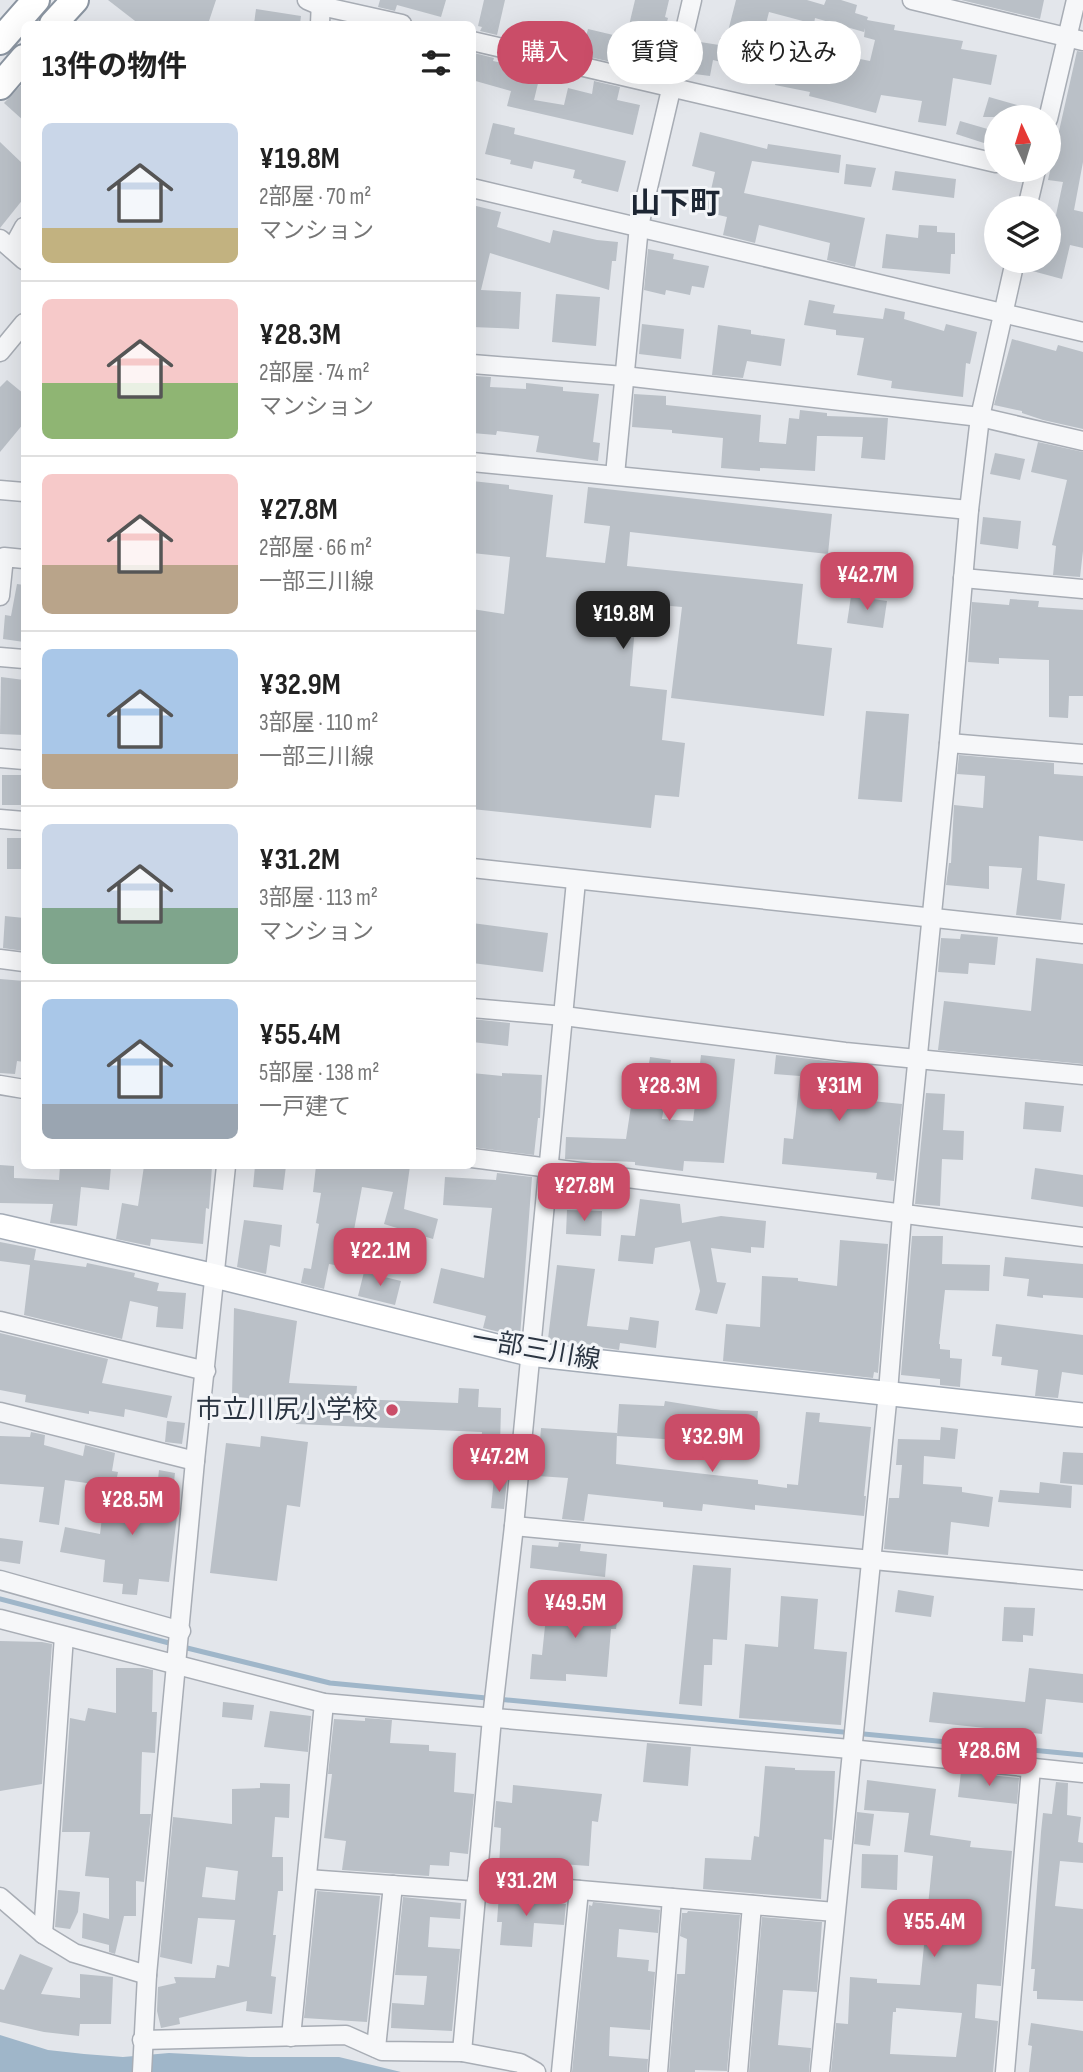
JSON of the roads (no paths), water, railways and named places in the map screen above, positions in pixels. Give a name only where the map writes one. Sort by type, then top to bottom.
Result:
[{"type":"highway","points":[[8,33],[36,0]]},
{"type":"highway","points":[[56,21],[75,0]]},
{"type":"highway","points":[[0,86],[21,62]]},
{"type":"main road","name":"一部三川線","points":[[0,1226],[529,1354],[1083,1415]]},
{"type":"street","points":[[615,475],[639,226],[692,0]]},
{"type":"street","points":[[912,0],[1076,39]]},
{"type":"street","points":[[1053,105],[1076,39],[1076,0]]},
{"type":"street","points":[[319,21],[316,2],[390,21]]},
{"type":"street","points":[[476,42],[984,160]]},
{"type":"street","points":[[476,189],[1083,332]]},
{"type":"street","points":[[12,249],[21,232]]},
{"type":"street","points":[[820,2072],[850,1749],[888,1392],[902,1214],[949,743],[969,510],[980,417],[1012,273]]},
{"type":"street","points":[[0,352],[21,327]]},
{"type":"street","points":[[476,364],[624,376],[980,417],[1083,440]]},
{"type":"street","points":[[476,462],[969,510]]},
{"type":"street","points":[[0,490],[21,492]]},
{"type":"street","points":[[0,596],[4,557],[21,559]]},
{"type":"street","points":[[963,578],[1083,589]]},
{"type":"street","points":[[0,657],[21,659]]},
{"type":"street","points":[[949,743],[1083,754]]},
{"type":"street","points":[[0,758],[21,760]]},
{"type":"street","points":[[0,818],[21,821]]},
{"type":"street","points":[[476,868],[1083,934]]},
{"type":"street","points":[[463,2052],[492,1718],[514,1526],[576,881]]},
{"type":"street","points":[[0,959],[21,962]]},
{"type":"street","points":[[476,1007],[917,1059],[1083,1075]]},
{"type":"street","points":[[0,1085],[21,1088]]},
{"type":"street","points":[[476,1159],[1083,1237]]},
{"type":"street","points":[[142,2072],[147,1975],[195,1461],[226,1169]]},
{"type":"street","points":[[0,1321],[206,1371]]},
{"type":"street","points":[[0,1412],[195,1461]]},
{"type":"street","points":[[514,1526],[1083,1580]]},
{"type":"street","points":[[0,1580],[181,1631]]},
{"type":"street","points":[[0,1619],[324,1703],[850,1749],[1083,1773]]},
{"type":"street","points":[[43,1934],[64,1636]]},
{"type":"street","points":[[292,2037],[324,1703]]},
{"type":"street","points":[[1005,2072],[1031,1768]]},
{"type":"street","points":[[307,1879],[393,1885],[579,1890],[835,1912]]},
{"type":"street","points":[[376,2048],[393,1885]]},
{"type":"street","points":[[561,2072],[579,1890]]},
{"type":"street","points":[[0,1898],[43,1934],[74,1953],[147,1975]]},
{"type":"street","points":[[658,2072],[672,1898]]},
{"type":"street","points":[[738,2072],[752,1905]]},
{"type":"street","points":[[142,2045],[346,2035],[382,2050],[463,2052],[520,2063],[536,2072]]},
{"type":"water","points":[[0,2035],[48,2050],[84,2054],[123,2057],[169,2053],[249,2057],[339,2057],[401,2072],[0,2072]]},
{"type":"waterway","points":[[0,1599],[173,1644]]},
{"type":"waterway","points":[[183,1647],[330,1683],[1083,1755]]},
{"type":"place","name":"市立川尻小学校","points":[[392,1410]]},
{"type":"district","name":"山下町","points":[[675,204]]}]
